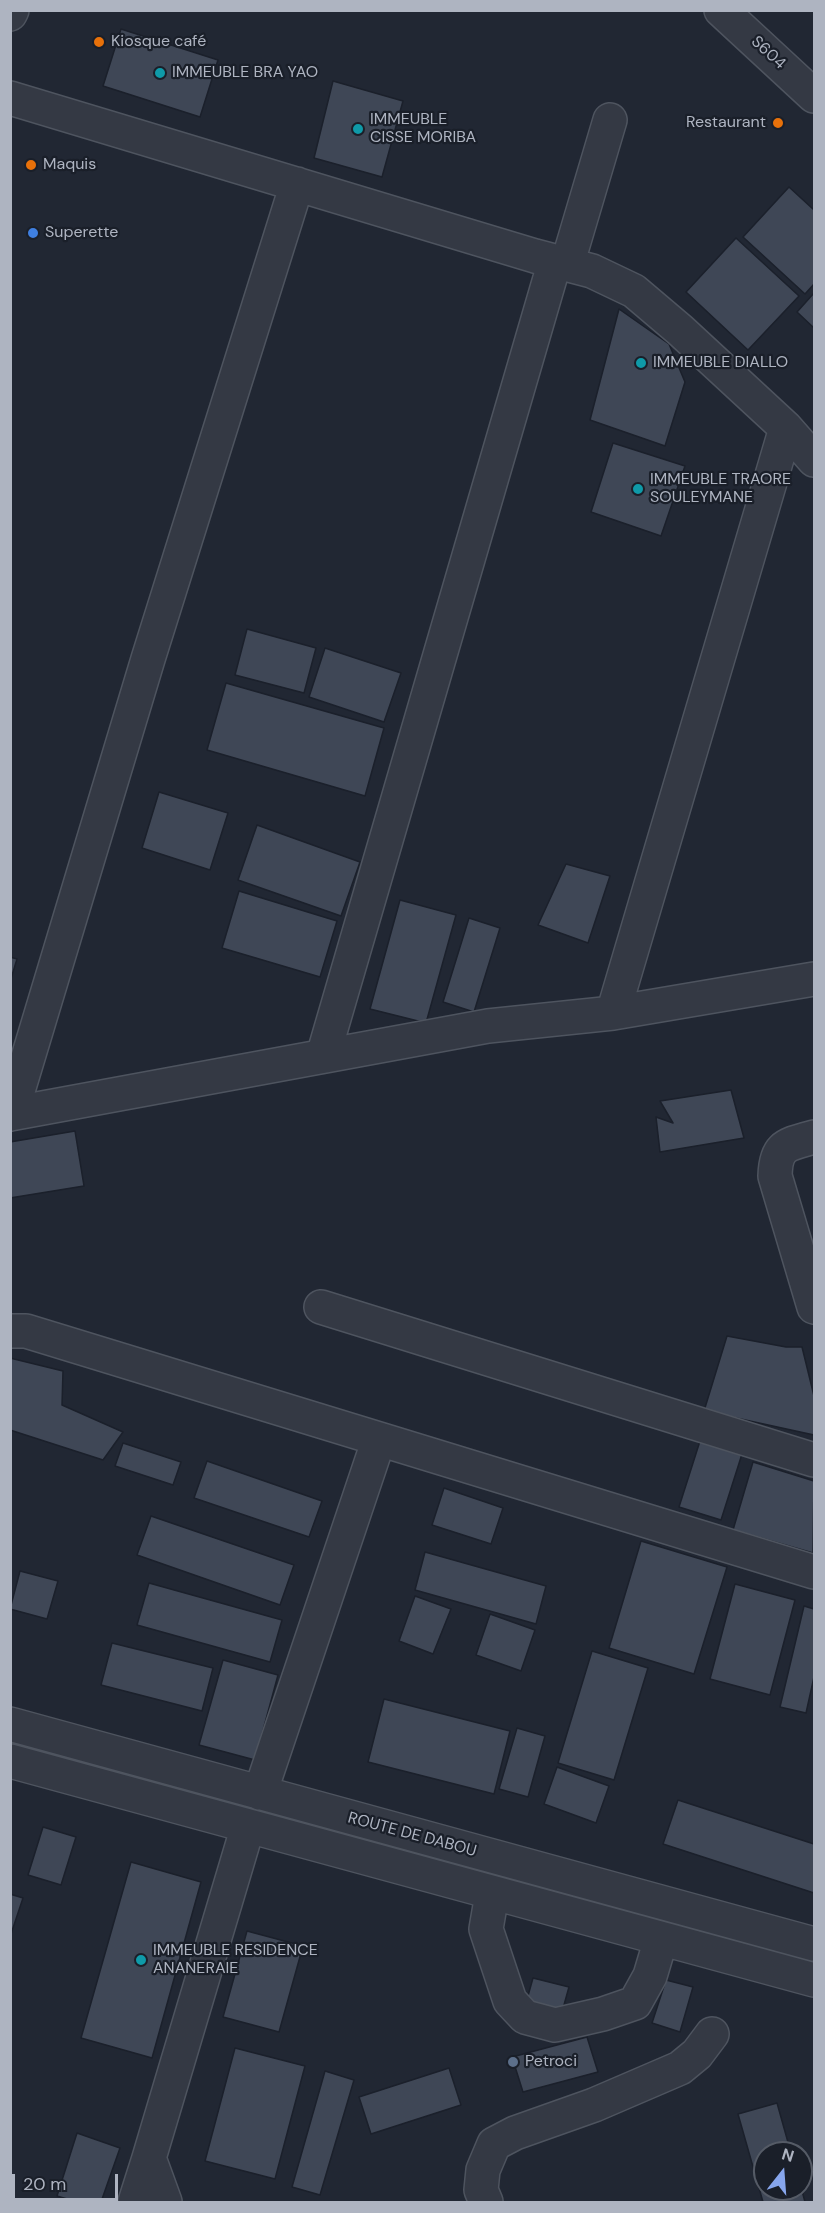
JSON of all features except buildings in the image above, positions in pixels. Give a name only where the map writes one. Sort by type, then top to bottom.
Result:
[{"type":"street","name":"S604","points":[[721,10],[814,96]]},
{"type":"street","points":[[10,98],[592,271],[634,291],[680,330],[786,428],[814,460]]},
{"type":"street","points":[[323,1056],[561,263],[610,120]]},
{"type":"street","points":[[297,184],[148,659],[11,1114],[488,1026],[613,1013],[814,979]]},
{"type":"street","points":[[613,1013],[786,428]]},
{"type":"street","points":[[814,1137],[787,1145],[776,1158],[775,1176],[814,1308]]},
{"type":"street","points":[[321,1307],[814,1460]]},
{"type":"street","points":[[10,1331],[26,1331],[814,1572]]},
{"type":"street","points":[[260,1793],[379,1439]]},
{"type":"street","name":"ROUTE DE DABOU","points":[[10,1724],[814,1944]]},
{"type":"street","points":[[10,1761],[814,1980]]},
{"type":"street","points":[[135,2202],[248,1826]]},
{"type":"street","points":[[492,1894],[486,1929],[510,2001],[525,2017],[555,2025],[603,2014],[634,2003],[650,1976],[661,1939]]},
{"type":"street","points":[[486,2202],[482,2190],[483,2170],[494,2144],[515,2133],[594,2105],[680,2068],[697,2054],[712,2034]]},
{"type":"street","points":[[149,2158],[165,2202]]},
{"type":"place","name":"Kiosque café","points":[[99,42]]},
{"type":"place","name":"IMMEUBLE BRA YAO","points":[[160,73]]},
{"type":"place","name":"Restaurant","points":[[778,123]]},
{"type":"place","name":"IMMEUBLE CISSE MORIBA","points":[[358,129]]},
{"type":"place","name":"Maquis","points":[[31,165]]},
{"type":"place","name":"Superette","points":[[33,233]]},
{"type":"place","name":"IMMEUBLE DIALLO","points":[[641,363]]},
{"type":"place","name":"IMMEUBLE TRAORE SOULEYMANE","points":[[638,489]]},
{"type":"place","name":"IMMEUBLE RESIDENCE ANANERAIE","points":[[141,1960]]},
{"type":"place","name":"Petroci","points":[[513,2062]]}]
